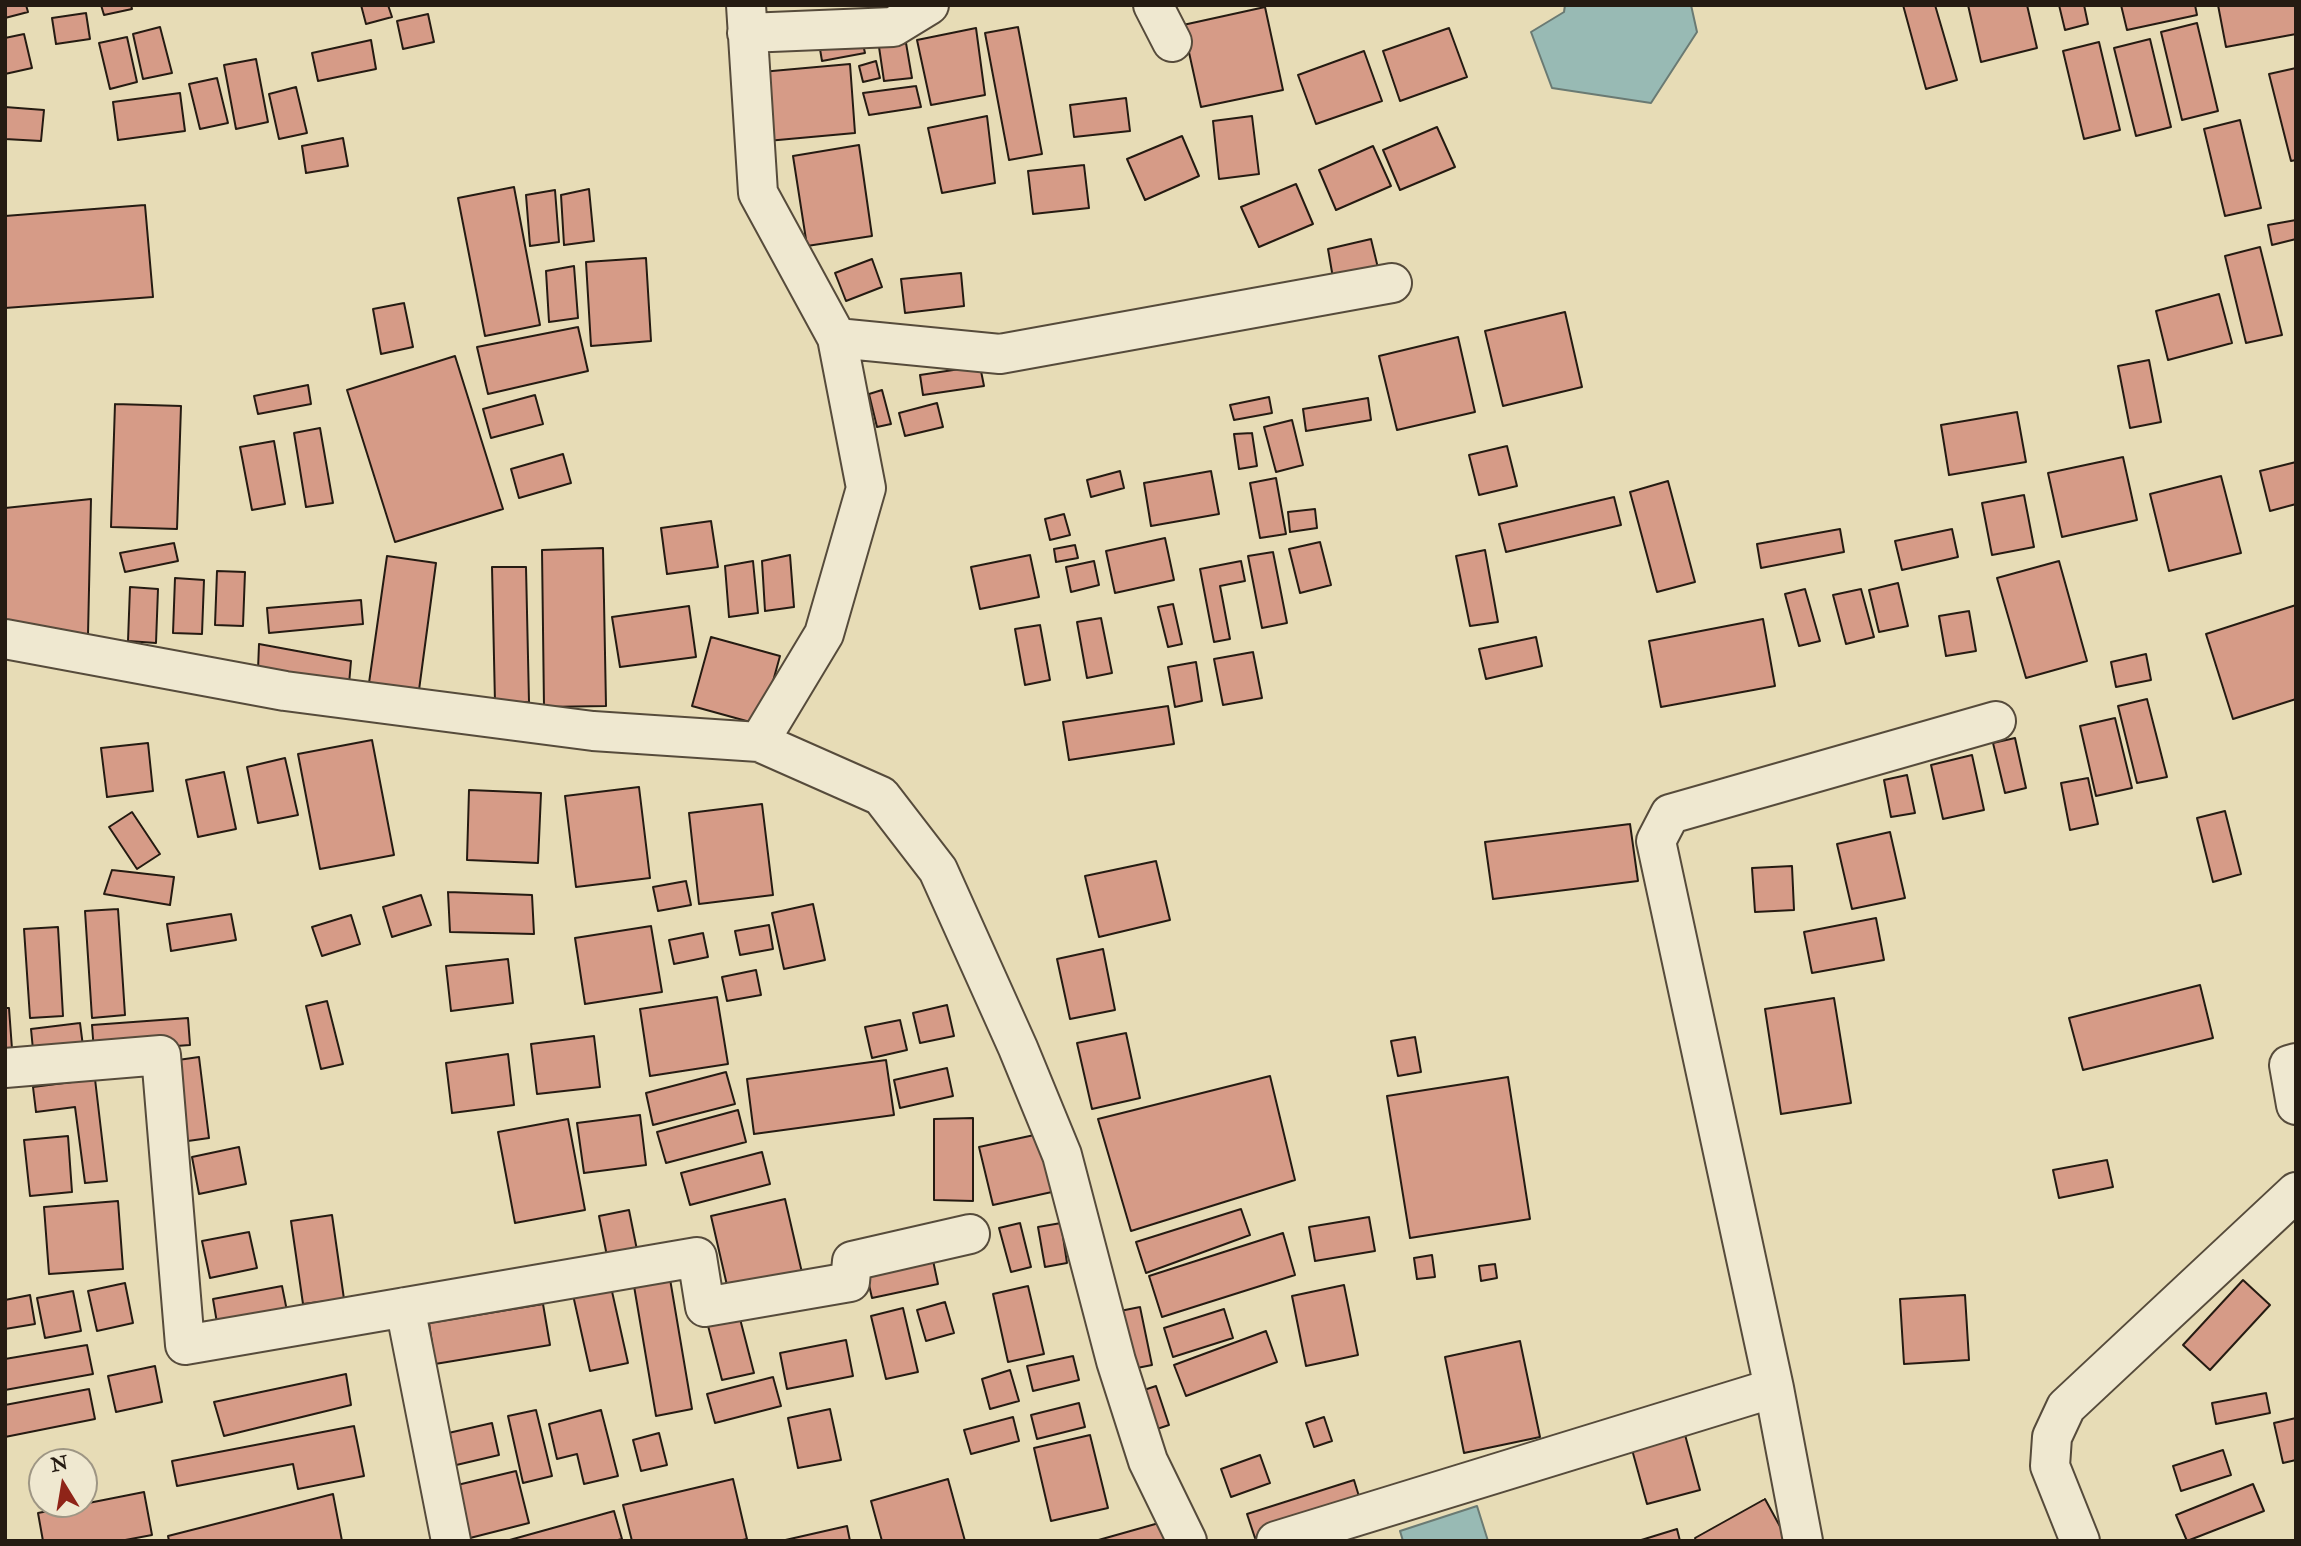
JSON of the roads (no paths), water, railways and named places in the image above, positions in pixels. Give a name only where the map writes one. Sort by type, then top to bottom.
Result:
[{"type":"street","points":[[759,742],[824,634],[866,488],[837,338],[758,193],[746,19],[893,27],[929,5]]},
{"type":"street","points":[[1153,5],[1172,42]]},
{"type":"street","points":[[837,338],[1000,354],[1392,283]]},
{"type":"street","points":[[5,639],[285,691],[593,732],[759,742],[881,796],[938,870],[1018,1048],[1062,1155],[1116,1361],[1144,1448],[1187,1541]]},
{"type":"street","points":[[1803,1541],[1774,1388],[1656,841],[1670,814],[1996,721]]},
{"type":"street","points":[[5,1068],[161,1055],[185,1345],[697,1257],[705,1307],[850,1282],[852,1261],[970,1234]]},
{"type":"street","points":[[2296,1063],[2289,1065],[2296,1105]]},
{"type":"street","points":[[2080,1541],[2050,1466],[2052,1437],[2066,1407],[2296,1192]]},
{"type":"street","points":[[405,1307],[451,1541]]},
{"type":"street","points":[[1276,1541],[1774,1388]]},
{"type":"water","points":[[1565,5],[1691,5],[1697,32],[1651,103],[1552,88],[1531,32],[1564,12]]},
{"type":"water","points":[[1477,1506],[1488,1541],[1403,1541],[1400,1531]]}]
